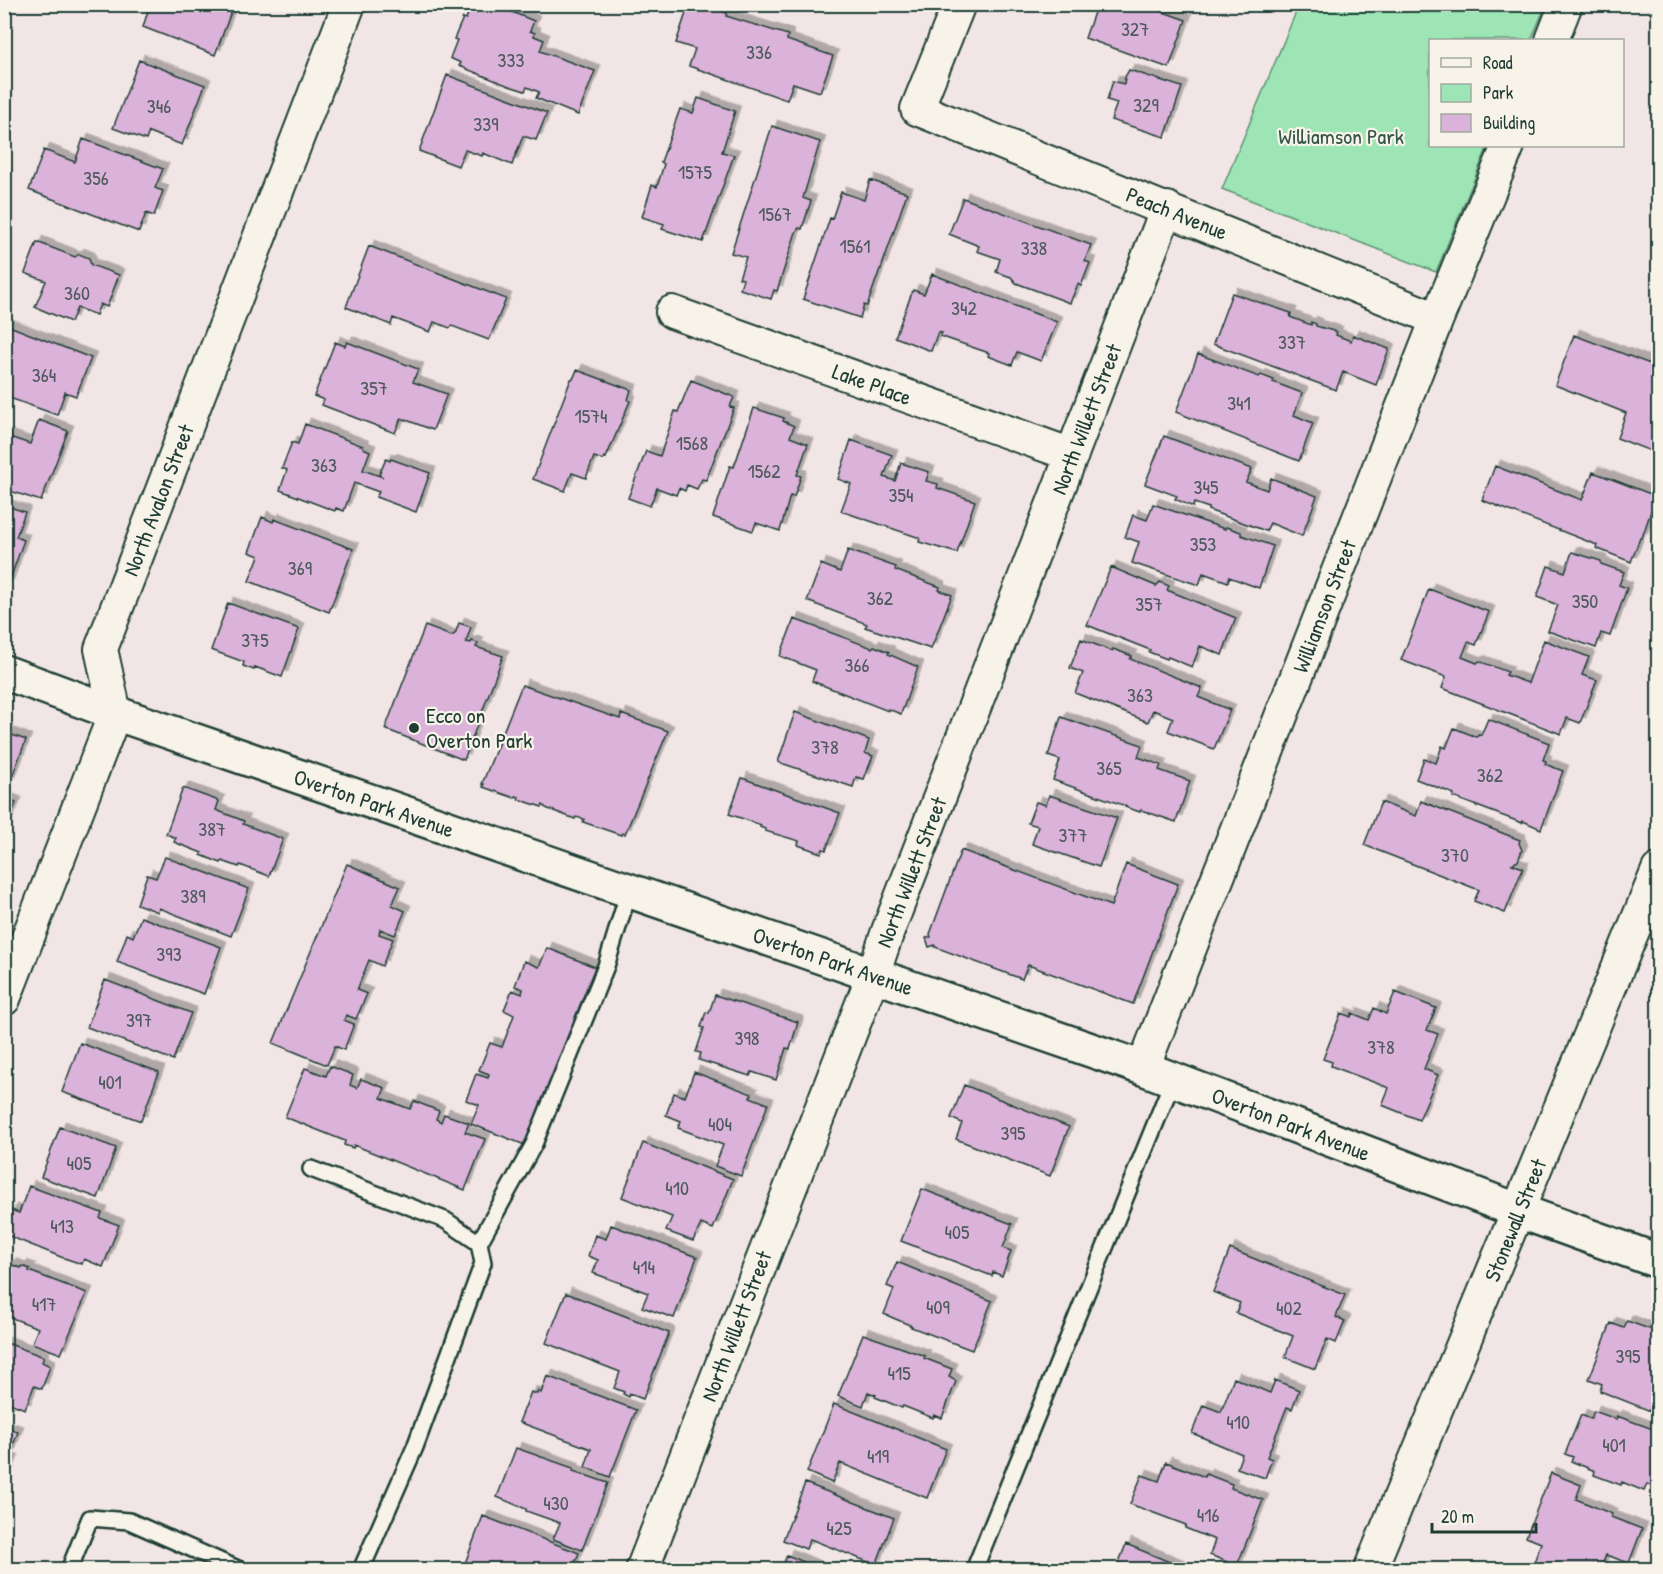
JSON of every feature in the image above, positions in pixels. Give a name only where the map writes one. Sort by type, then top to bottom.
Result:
[{"type":"street","name":"North Avalon Street","points":[[116,713],[101,650],[349,4]]},
{"type":"street","name":"Peach Avenue","points":[[959,4],[917,109],[1167,208],[1437,319]]},
{"type":"street","points":[[1552,39],[1566,4]]},
{"type":"street","name":"Williamson Street","points":[[1143,1068],[1437,319],[1508,147]]},
{"type":"street","name":"North Willett Street","points":[[642,1569],[1167,208]]},
{"type":"street","name":"Lake Place","points":[[672,312],[1072,455]]},
{"type":"street","name":"Overton Park Avenue","points":[[4,672],[116,713],[1143,1068],[1519,1211],[1659,1261]]},
{"type":"street","points":[[4,999],[116,713]]},
{"type":"street","name":"Stonewall Street","points":[[1370,1569],[1659,870]]},
{"type":"lane","points":[[361,1569],[415,1447],[483,1263],[479,1243],[534,1144],[606,966],[629,891]]},
{"type":"lane","points":[[974,1569],[1173,1080]]},
{"type":"lane","points":[[311,1169],[445,1220],[479,1243]]},
{"type":"lane","points":[[69,1569],[90,1518],[129,1521],[240,1569]]},
{"type":"green space","name":"Williamson Park","points":[[1299,5],[1546,5],[1531,39],[1429,39],[1429,147],[1488,147],[1436,272],[1222,189]]},
{"type":"building","points":[[150,4],[234,4],[215,55],[143,27]]},
{"type":"building","points":[[472,4],[492,4],[534,21],[530,31],[535,33],[534,36],[544,40],[540,51],[595,71],[578,115],[536,98],[539,92],[527,87],[525,91],[509,86],[459,66],[461,63],[450,58],[457,40],[454,39]]},
{"type":"building","points":[[689,4],[701,4],[727,13],[726,16],[788,35],[787,40],[833,56],[820,92],[793,83],[787,100],[689,66],[695,49],[676,43]]},
{"type":"building","points":[[1097,4],[1141,4],[1186,20],[1169,68],[1085,38]]},
{"type":"building","points":[[139,60],[205,85],[182,145],[149,132],[146,140],[113,128]]},
{"type":"building","points":[[1129,70],[1182,87],[1165,137],[1111,120],[1117,103],[1107,100],[1113,81],[1124,84]]},
{"type":"building","points":[[447,75],[547,113],[536,140],[523,136],[512,165],[483,153],[482,156],[465,150],[458,166],[419,151]]},
{"type":"building","points":[[698,98],[735,111],[722,152],[734,155],[703,242],[662,229],[664,224],[642,217],[652,185],[657,187],[664,164],[661,162],[680,109],[693,113]]},
{"type":"building","points":[[772,126],[820,142],[803,198],[811,201],[802,229],[799,228],[796,232],[777,291],[774,290],[771,299],[740,289],[743,279],[739,278],[746,257],[731,253]]},
{"type":"building","points":[[83,139],[163,169],[155,188],[163,191],[154,216],[146,213],[139,232],[29,190],[44,150],[75,162]]},
{"type":"building","points":[[870,180],[907,193],[881,269],[860,318],[803,299],[841,192],[864,200]]},
{"type":"building","points":[[963,198],[1091,245],[1085,261],[1090,263],[1081,286],[1078,284],[1070,303],[1016,283],[1011,277],[996,272],[1000,259],[977,251],[979,246],[949,234]]},
{"type":"building","points":[[37,242],[75,257],[79,254],[89,258],[91,265],[119,275],[107,307],[100,304],[96,315],[77,308],[71,322],[35,307],[46,281],[25,273]]},
{"type":"building","points":[[369,246],[506,299],[489,340],[434,322],[430,332],[393,318],[391,325],[346,307]]},
{"type":"building","points":[[932,274],[1057,322],[1041,361],[1017,352],[1012,365],[988,356],[989,353],[940,336],[942,333],[938,332],[931,351],[895,337],[913,290],[924,294]]},
{"type":"building","points":[[1232,293],[1291,313],[1290,317],[1337,332],[1336,335],[1351,341],[1353,335],[1389,349],[1376,385],[1343,372],[1336,390],[1213,344]]},
{"type":"building","points":[[4,324],[91,358],[76,396],[65,392],[57,415],[4,396]]},
{"type":"building","points":[[1574,335],[1658,367],[1658,454],[1617,438],[1626,413],[1555,385]]},
{"type":"building","points":[[335,342],[345,346],[347,342],[418,369],[413,382],[447,394],[433,430],[401,418],[395,433],[322,405],[324,400],[314,396]]},
{"type":"building","points":[[1198,354],[1259,377],[1261,375],[1302,393],[1294,415],[1313,423],[1299,461],[1176,412]]},
{"type":"building","points":[[577,370],[631,390],[628,400],[630,401],[606,458],[604,457],[603,460],[594,457],[586,478],[572,473],[565,491],[533,479],[571,379]]},
{"type":"building","points":[[691,380],[734,397],[730,407],[734,408],[706,480],[702,479],[697,489],[687,485],[685,491],[679,488],[676,495],[657,488],[650,506],[628,498],[646,451],[660,456],[675,411],[678,412]]},
{"type":"building","points":[[754,408],[784,418],[783,421],[794,426],[790,437],[808,444],[797,475],[801,476],[794,497],[790,496],[780,531],[756,523],[753,531],[713,517],[730,466],[734,467]]},
{"type":"building","points":[[39,420],[68,431],[41,501],[4,489],[4,435],[30,444]]},
{"type":"building","points":[[305,424],[363,446],[370,451],[363,470],[383,477],[379,475],[386,459],[390,461],[391,459],[430,473],[416,512],[376,497],[379,492],[354,483],[344,511],[336,508],[335,511],[280,490],[287,470],[282,468],[292,442],[298,444]]},
{"type":"building","points":[[1164,436],[1252,469],[1246,482],[1267,490],[1271,478],[1317,496],[1302,536],[1270,523],[1266,531],[1194,503],[1193,507],[1175,499],[1177,496],[1145,484]]},
{"type":"building","points":[[851,440],[892,455],[884,477],[895,481],[901,463],[929,472],[926,481],[938,484],[937,488],[975,501],[957,553],[919,542],[920,538],[841,511],[851,484],[838,479]]},
{"type":"building","points":[[1495,466],[1582,500],[1593,472],[1656,496],[1631,562],[1596,548],[1597,545],[1482,500]]},
{"type":"building","points":[[1153,504],[1225,529],[1226,527],[1241,532],[1241,535],[1273,546],[1259,588],[1229,577],[1228,582],[1203,573],[1199,585],[1132,563],[1139,542],[1125,537],[1133,515],[1147,520]]},
{"type":"building","points":[[4,505],[25,512],[16,537],[24,540],[8,585],[4,584]]},
{"type":"building","points":[[262,517],[273,522],[274,519],[353,549],[329,612],[249,581],[259,556],[249,552]]},
{"type":"building","points":[[848,550],[896,567],[895,570],[940,587],[939,590],[952,595],[931,649],[865,627],[867,624],[807,601],[821,564],[840,572]]},
{"type":"building","points":[[1572,552],[1601,561],[1601,564],[1624,572],[1619,585],[1627,588],[1610,636],[1601,633],[1596,648],[1548,631],[1558,605],[1537,597],[1548,566],[1565,572]]},
{"type":"building","points":[[1111,567],[1156,586],[1160,582],[1169,586],[1167,590],[1236,618],[1222,655],[1200,646],[1192,667],[1149,652],[1150,650],[1087,625]]},
{"type":"building","points":[[1429,589],[1489,612],[1476,645],[1468,642],[1462,657],[1508,672],[1506,675],[1528,683],[1544,640],[1589,657],[1582,675],[1597,680],[1580,723],[1567,718],[1561,734],[1442,688],[1446,677],[1401,660]]},
{"type":"building","points":[[228,603],[299,629],[282,677],[255,667],[254,670],[243,666],[244,662],[211,650]]},
{"type":"building","points":[[794,619],[872,648],[874,646],[918,667],[901,714],[812,681],[816,670],[780,656]]},
{"type":"building","points":[[459,623],[471,627],[466,642],[478,643],[476,647],[503,656],[464,760],[385,729],[425,626],[451,636],[455,634]]},
{"type":"building","points":[[1081,639],[1132,656],[1130,659],[1202,688],[1198,697],[1230,710],[1214,749],[1168,731],[1173,718],[1153,710],[1148,722],[1075,693],[1083,673],[1070,668]]},
{"type":"building","points":[[522,685],[620,719],[621,714],[668,731],[625,834],[621,835],[583,822],[584,819],[576,817],[575,819],[543,805],[542,807],[518,799],[519,797],[515,798],[483,787],[484,784],[482,784]]},
{"type":"building","points":[[795,712],[869,740],[865,753],[873,756],[864,779],[856,777],[853,787],[778,762]]},
{"type":"building","points":[[1061,717],[1142,745],[1138,757],[1161,765],[1159,770],[1190,781],[1176,822],[1125,807],[1053,780],[1060,760],[1048,756]]},
{"type":"building","points":[[1488,719],[1549,743],[1543,760],[1546,761],[1545,764],[1563,771],[1541,829],[1453,797],[1454,794],[1416,779],[1424,759],[1436,763],[1442,746],[1446,748],[1454,728],[1477,737],[1481,735]]},
{"type":"building","points":[[4,732],[26,740],[10,782],[4,780]]},
{"type":"building","points":[[742,778],[840,813],[826,850],[823,849],[821,853],[798,845],[799,841],[765,831],[760,827],[761,825],[729,814]]},
{"type":"building","points":[[183,788],[219,801],[216,810],[244,821],[243,824],[283,839],[269,876],[240,865],[239,867],[222,861],[221,863],[201,855],[202,853],[174,842],[176,838],[166,834]]},
{"type":"building","points":[[1049,795],[1117,818],[1099,867],[1032,844],[1038,826],[1028,823],[1036,802],[1046,805]]},
{"type":"building","points":[[4,798],[16,803],[4,831]]},
{"type":"building","points":[[1421,801],[1520,840],[1522,850],[1518,861],[1512,864],[1523,868],[1505,913],[1474,901],[1479,890],[1364,845],[1381,802],[1416,816]]},
{"type":"building","points":[[961,850],[1111,906],[1126,864],[1178,884],[1133,1004],[1028,965],[1022,979],[935,947],[935,945],[929,947],[926,938],[931,937],[930,934]]},
{"type":"building","points":[[165,857],[249,889],[231,936],[159,908],[158,912],[137,904],[147,875],[156,878]]},
{"type":"building","points":[[347,864],[400,887],[392,905],[405,911],[395,935],[380,929],[379,934],[393,939],[382,966],[369,960],[357,990],[367,994],[356,1019],[346,1015],[344,1020],[354,1024],[344,1050],[335,1046],[327,1065],[273,1043]]},
{"type":"building","points":[[141,917],[221,947],[204,994],[117,962],[127,934],[133,937]]},
{"type":"building","points":[[547,948],[595,967],[525,1145],[471,1124],[479,1105],[466,1100],[476,1074],[488,1078],[489,1074],[479,1070],[490,1043],[502,1047],[514,1015],[504,1010],[512,990],[522,994],[523,989],[515,986],[524,961],[539,967]]},
{"type":"building","points":[[105,980],[191,1013],[173,1060],[87,1027]]},
{"type":"building","points":[[1395,992],[1436,1008],[1427,1030],[1438,1034],[1424,1069],[1438,1075],[1419,1120],[1382,1105],[1389,1088],[1331,1066],[1332,1062],[1323,1059],[1341,1013],[1351,1017],[1352,1013],[1369,1020],[1374,1008],[1386,1014]]},
{"type":"building","points":[[715,995],[798,1022],[790,1049],[786,1048],[776,1080],[752,1072],[750,1076],[699,1060],[701,1053],[696,1052],[704,1028],[701,1027]]},
{"type":"building","points":[[80,1043],[159,1072],[141,1121],[62,1092]]},
{"type":"building","points":[[330,1066],[353,1075],[350,1085],[357,1088],[361,1079],[385,1088],[381,1098],[410,1109],[414,1101],[439,1111],[436,1119],[441,1122],[444,1114],[469,1123],[465,1132],[485,1139],[465,1190],[354,1145],[353,1148],[344,1145],[345,1141],[285,1117],[305,1068],[326,1076]]},
{"type":"building","points":[[694,1072],[752,1094],[750,1097],[768,1104],[741,1176],[715,1166],[723,1145],[678,1128],[681,1121],[666,1115],[674,1093],[685,1097]]},
{"type":"building","points":[[964,1085],[1069,1127],[1050,1176],[956,1139],[962,1123],[951,1118]]},
{"type":"building","points":[[60,1127],[116,1148],[98,1198],[41,1177]]},
{"type":"building","points":[[643,1143],[733,1179],[713,1229],[701,1224],[693,1241],[666,1231],[672,1217],[622,1197]]},
{"type":"building","points":[[1658,1169],[1658,1194],[1650,1191]]},
{"type":"building","points":[[29,1186],[102,1213],[100,1218],[119,1225],[103,1267],[84,1259],[82,1264],[61,1257],[4,1234],[11,1210],[19,1213]]},
{"type":"building","points":[[922,1189],[1012,1224],[1003,1248],[1011,1251],[1002,1276],[993,1272],[992,1276],[901,1241]]},
{"type":"building","points":[[611,1225],[697,1257],[674,1318],[642,1307],[648,1293],[593,1273],[598,1260],[588,1256],[595,1235],[606,1239]]},
{"type":"building","points":[[1230,1249],[1345,1295],[1336,1317],[1345,1321],[1336,1343],[1327,1339],[1315,1369],[1285,1357],[1293,1336],[1236,1313],[1240,1303],[1213,1292]]},
{"type":"building","points":[[897,1262],[992,1301],[972,1350],[911,1327],[884,1314],[894,1289],[887,1286]]},
{"type":"building","points":[[10,1264],[30,1269],[29,1271],[87,1293],[61,1354],[32,1343],[38,1328],[4,1315],[4,1265],[9,1267]]},
{"type":"building","points":[[566,1293],[669,1333],[643,1399],[630,1394],[629,1397],[614,1388],[620,1372],[546,1343]]},
{"type":"building","points":[[1627,1321],[1658,1332],[1658,1414],[1600,1391],[1602,1384],[1589,1379],[1611,1323],[1624,1328]]},
{"type":"building","points":[[863,1334],[925,1356],[924,1358],[952,1369],[949,1377],[956,1381],[942,1418],[934,1415],[933,1418],[903,1406],[902,1408],[868,1392],[863,1406],[838,1396]]},
{"type":"building","points":[[4,1342],[44,1357],[42,1362],[50,1366],[42,1389],[34,1386],[25,1409],[4,1401]]},
{"type":"building","points":[[547,1376],[636,1410],[610,1477],[585,1467],[591,1449],[519,1422],[531,1392],[541,1393]]},
{"type":"building","points":[[1234,1378],[1270,1393],[1275,1380],[1299,1390],[1292,1409],[1287,1407],[1267,1457],[1272,1459],[1265,1478],[1237,1468],[1242,1454],[1192,1433],[1203,1405],[1221,1412]]},
{"type":"building","points":[[834,1404],[946,1449],[927,1498],[840,1463],[832,1483],[807,1472]]},
{"type":"building","points":[[1594,1411],[1616,1419],[1617,1416],[1653,1429],[1652,1433],[1658,1435],[1658,1489],[1647,1484],[1644,1491],[1622,1482],[1621,1485],[1594,1475],[1595,1471],[1571,1461],[1573,1457],[1565,1454],[1581,1415],[1591,1419]]},
{"type":"building","points":[[4,1427],[18,1432],[8,1459],[13,1460],[4,1482]]},
{"type":"building","points":[[516,1448],[608,1483],[582,1550],[553,1539],[560,1523],[526,1511],[526,1509],[497,1497]]},
{"type":"building","points":[[1166,1462],[1205,1477],[1206,1474],[1232,1484],[1231,1488],[1263,1500],[1237,1566],[1210,1555],[1215,1540],[1185,1528],[1186,1525],[1130,1504],[1142,1475],[1159,1481]]},
{"type":"building","points":[[1551,1473],[1581,1485],[1576,1499],[1612,1514],[1611,1517],[1642,1529],[1629,1563],[1606,1555],[1601,1568],[1593,1565],[1591,1570],[1545,1570],[1533,1565],[1541,1543],[1526,1537]]},
{"type":"building","points":[[805,1483],[894,1518],[876,1565],[810,1539],[806,1549],[783,1540]]},
{"type":"building","points":[[483,1516],[579,1553],[572,1570],[472,1570],[464,1566]]},
{"type":"building","points":[[1126,1544],[1189,1570],[1116,1570]]},
{"type":"building","points":[[787,1555],[823,1570],[781,1570]]},
{"type":"place","name":"Ecco on Overton Park","points":[[414,728]]}]
